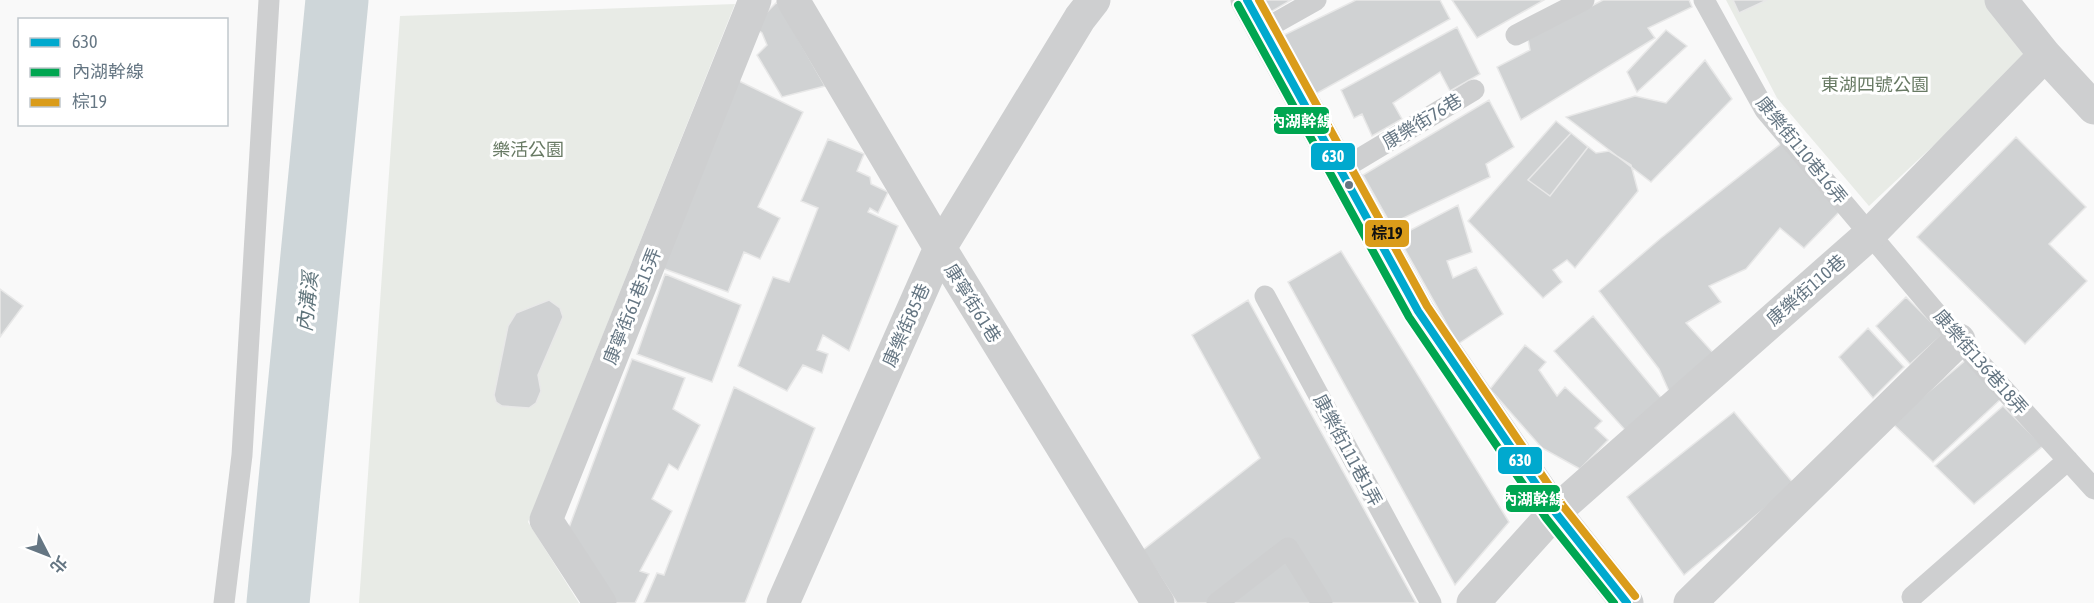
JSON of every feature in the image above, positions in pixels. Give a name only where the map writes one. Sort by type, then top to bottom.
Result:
[{"type":"street","name":"康寧街61巷15弄","points":[[600,603],[546,520],[754,0]]},
{"type":"street","name":"康寧街61巷","points":[[793,0],[940,248],[1156,602]]},
{"type":"street","name":"康樂街85巷","points":[[783,603],[940,248],[1080,18],[1094,0]]},
{"type":"street","points":[[1246,0],[1418,311],[1555,512],[1627,603]]},
{"type":"street","points":[[2001,0],[2045,55],[2094,108]]},
{"type":"street","name":"康樂街110巷","points":[[1473,603],[1555,512],[1870,234],[2045,55]]},
{"type":"street","points":[[1690,603],[1959,339]]},
{"type":"lane","points":[[224,603],[242,455],[269,0]]},
{"type":"lane","points":[[1263,30],[1316,0]]},
{"type":"lane","points":[[1516,34],[1584,0]]},
{"type":"lane","name":"康樂街110巷16弄","points":[[1704,0],[1765,110],[1870,234]]},
{"type":"lane","name":"康樂街76巷","points":[[1339,171],[1474,90]]},
{"type":"lane","name":"康樂街136巷18弄","points":[[1870,234],[1959,339],[2094,489]]},
{"type":"lane","name":"康樂街111巷1弄","points":[[1265,296],[1431,603]]},
{"type":"lane","points":[[1912,597],[2068,460]]},
{"type":"lane","points":[[1217,603],[1288,548],[1322,603]]},
{"type":"green space","name":"東湖四號公園","points":[[1726,0],[1991,0],[2033,52],[1869,206],[1777,98]]},
{"type":"green space","name":"樂活公園","points":[[735,4],[528,522],[579,603],[359,603],[400,16]]},
{"type":"building","points":[[1260,0],[1291,0],[1267,14]]},
{"type":"building","points":[[1356,0],[1440,0],[1450,19],[1312,96],[1284,35]]},
{"type":"building","points":[[1452,0],[1544,0],[1477,38]]},
{"type":"building","points":[[1603,0],[1689,0],[1692,7],[1648,28],[1655,38],[1521,120],[1497,67],[1530,50],[1528,39]]},
{"type":"building","points":[[1733,0],[1767,0],[1739,13]]},
{"type":"building","points":[[777,2],[825,86],[782,97],[757,55],[767,45],[762,33],[753,26]]},
{"type":"building","points":[[1457,27],[1480,74],[1450,91],[1440,72],[1393,103],[1402,119],[1372,136],[1362,114],[1354,118],[1341,90]]},
{"type":"building","points":[[1666,30],[1687,46],[1637,92],[1627,72]]},
{"type":"building","points":[[1705,60],[1732,99],[1651,182],[1566,117],[1635,96],[1666,103]]},
{"type":"building","points":[[737,80],[803,112],[758,207],[780,218],[760,259],[744,252],[728,292],[662,268]]},
{"type":"building","points":[[1489,100],[1514,147],[1486,164],[1490,177],[1399,220],[1407,232],[1458,205],[1472,252],[1447,261],[1453,278],[1476,267],[1503,314],[1458,344],[1363,175]]},
{"type":"building","points":[[1556,121],[1596,153],[1609,151],[1631,165],[1638,191],[1575,268],[1567,260],[1553,270],[1562,282],[1543,298],[1468,221]]},
{"type":"building","points":[[1571,133],[1588,147],[1550,196],[1528,180]]},
{"type":"building","points":[[2016,137],[2086,207],[2049,244],[2087,281],[2025,344],[1917,237]]},
{"type":"building","points":[[828,139],[864,154],[857,171],[870,177],[871,184],[888,192],[878,213],[870,208],[868,212],[898,226],[849,351],[823,335],[817,350],[828,354],[822,373],[803,365],[787,391],[738,366],[773,277],[789,282],[818,208],[801,201]]},
{"type":"building","points":[[1782,143],[1846,205],[1804,248],[1780,228],[1746,269],[1709,286],[1721,302],[1686,323],[1716,356],[1672,398],[1659,369],[1599,291],[1661,238]]},
{"type":"building","points":[[1341,251],[1509,522],[1455,585],[1288,282]]},
{"type":"building","points":[[665,274],[741,305],[712,382],[637,354]]},
{"type":"building","points":[[0,289],[23,306],[0,337]]},
{"type":"building","points":[[1906,297],[1943,334],[1910,364],[1876,326]]},
{"type":"building","points":[[549,300],[560,308],[563,317],[538,375],[541,391],[536,403],[529,408],[502,406],[496,402],[494,395],[508,326],[516,313]]},
{"type":"building","points":[[1248,300],[1416,603],[1177,603],[1143,550],[1260,458],[1192,335]]},
{"type":"building","points":[[1593,316],[1662,399],[1626,431],[1554,351]]},
{"type":"building","points":[[1868,328],[1904,367],[1873,398],[1839,357]]},
{"type":"building","points":[[1525,345],[1546,362],[1539,370],[1557,396],[1565,387],[1602,421],[1595,428],[1608,440],[1580,469],[1542,448],[1490,389]]},
{"type":"building","points":[[632,359],[685,378],[673,409],[700,425],[678,470],[669,464],[652,499],[672,511],[640,571],[649,574],[635,603],[610,603],[567,533]]},
{"type":"building","points":[[1967,359],[2002,398],[1933,462],[1892,423]]},
{"type":"building","points":[[734,387],[815,428],[745,603],[644,603],[657,573],[664,575]]},
{"type":"building","points":[[2003,406],[2043,446],[1974,504],[1935,466]]},
{"type":"building","points":[[1734,412],[1794,484],[1684,575],[1627,497]]},
{"type":"waterway","name":"內溝溪","points":[[278,603],[337,0]]},
{"type":"transit line","name":"630","points":[[1247,0],[1418,311],[1555,512],[1627,603]]},
{"type":"transit line","name":"棕19","points":[[1259,0],[1427,306],[1563,506],[1635,596]]},
{"type":"transit line","name":"內湖幹線","points":[[1238,5],[1409,317],[1546,518],[1614,603]]}]
